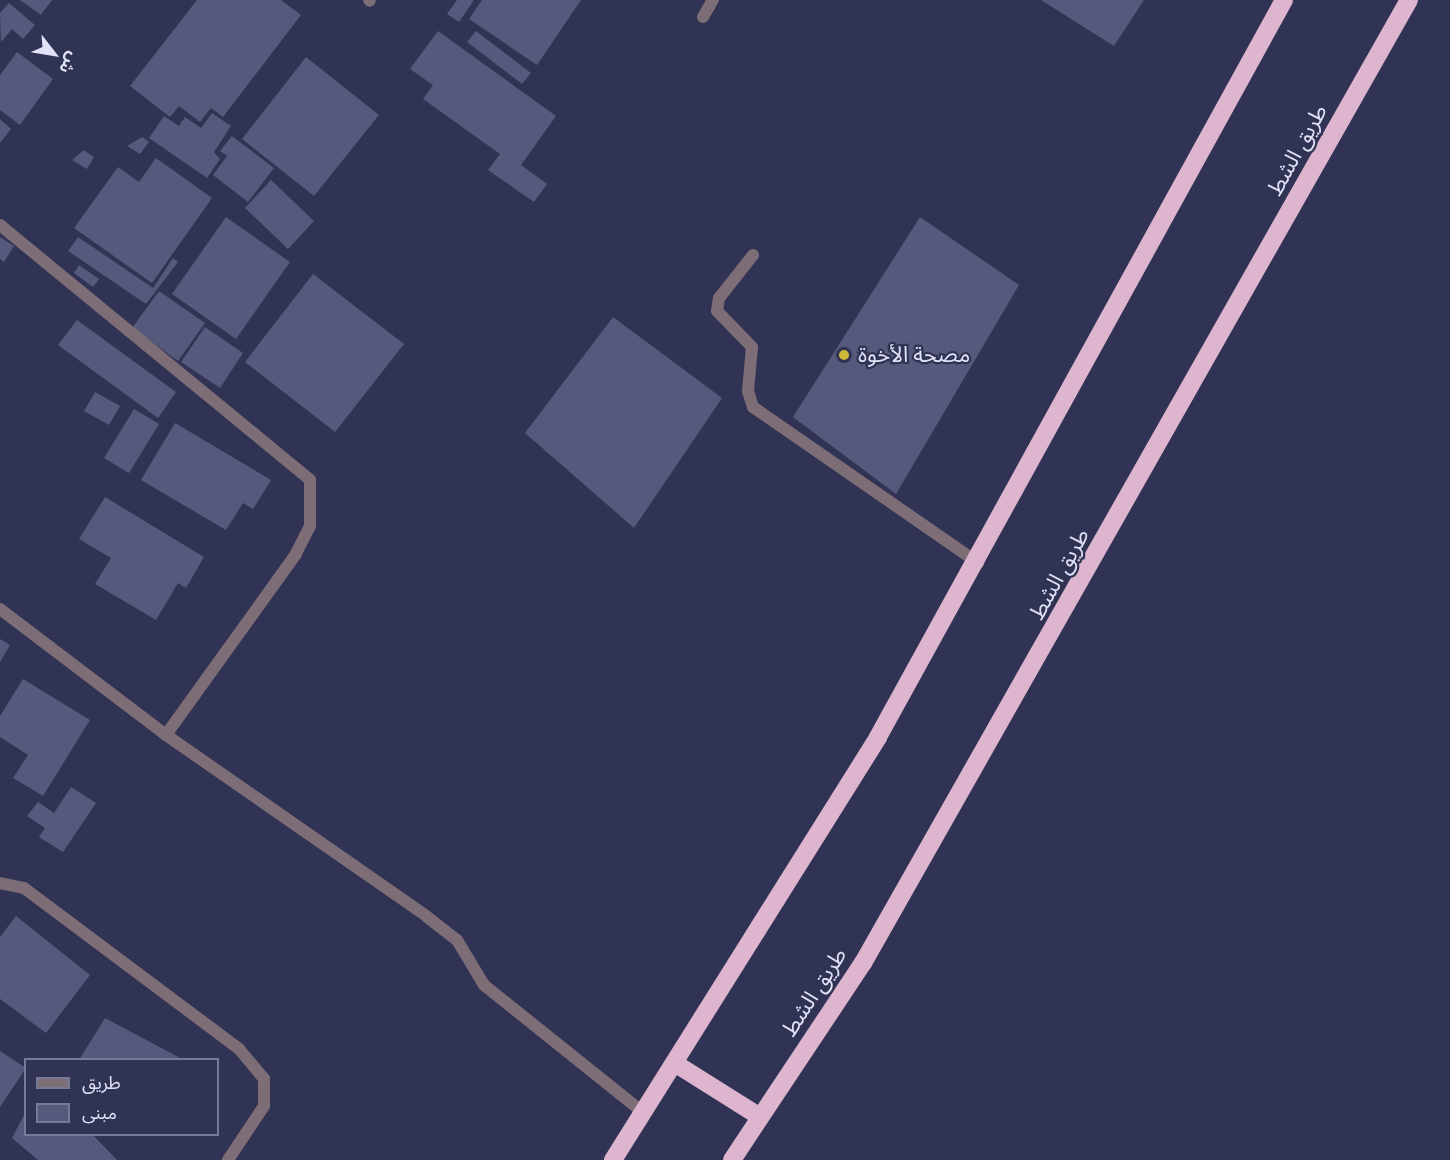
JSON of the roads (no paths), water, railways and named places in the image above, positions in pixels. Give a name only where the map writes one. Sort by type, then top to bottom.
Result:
[{"type":"highway","points":[[613,1160],[645,1114],[878,737],[978,563],[1284,0]]},
{"type":"highway","name":"طريق الشط","points":[[732,1160],[863,963],[1409,0]]},
{"type":"highway","points":[[676,1064],[760,1117]]},
{"type":"street","points":[[703,17],[713,0]]},
{"type":"street","points":[[0,225],[310,480],[310,526],[296,554],[166,735]]},
{"type":"street","points":[[753,255],[719,298],[717,311],[753,347],[748,391],[753,407],[978,563]]},
{"type":"street","points":[[0,609],[166,735],[457,940],[484,985],[645,1114]]},
{"type":"street","points":[[0,882],[34,895],[239,1049],[264,1079],[264,1106],[228,1160]]},
{"type":"place","name":"مصحة الأخوة","points":[[844,355]]}]
